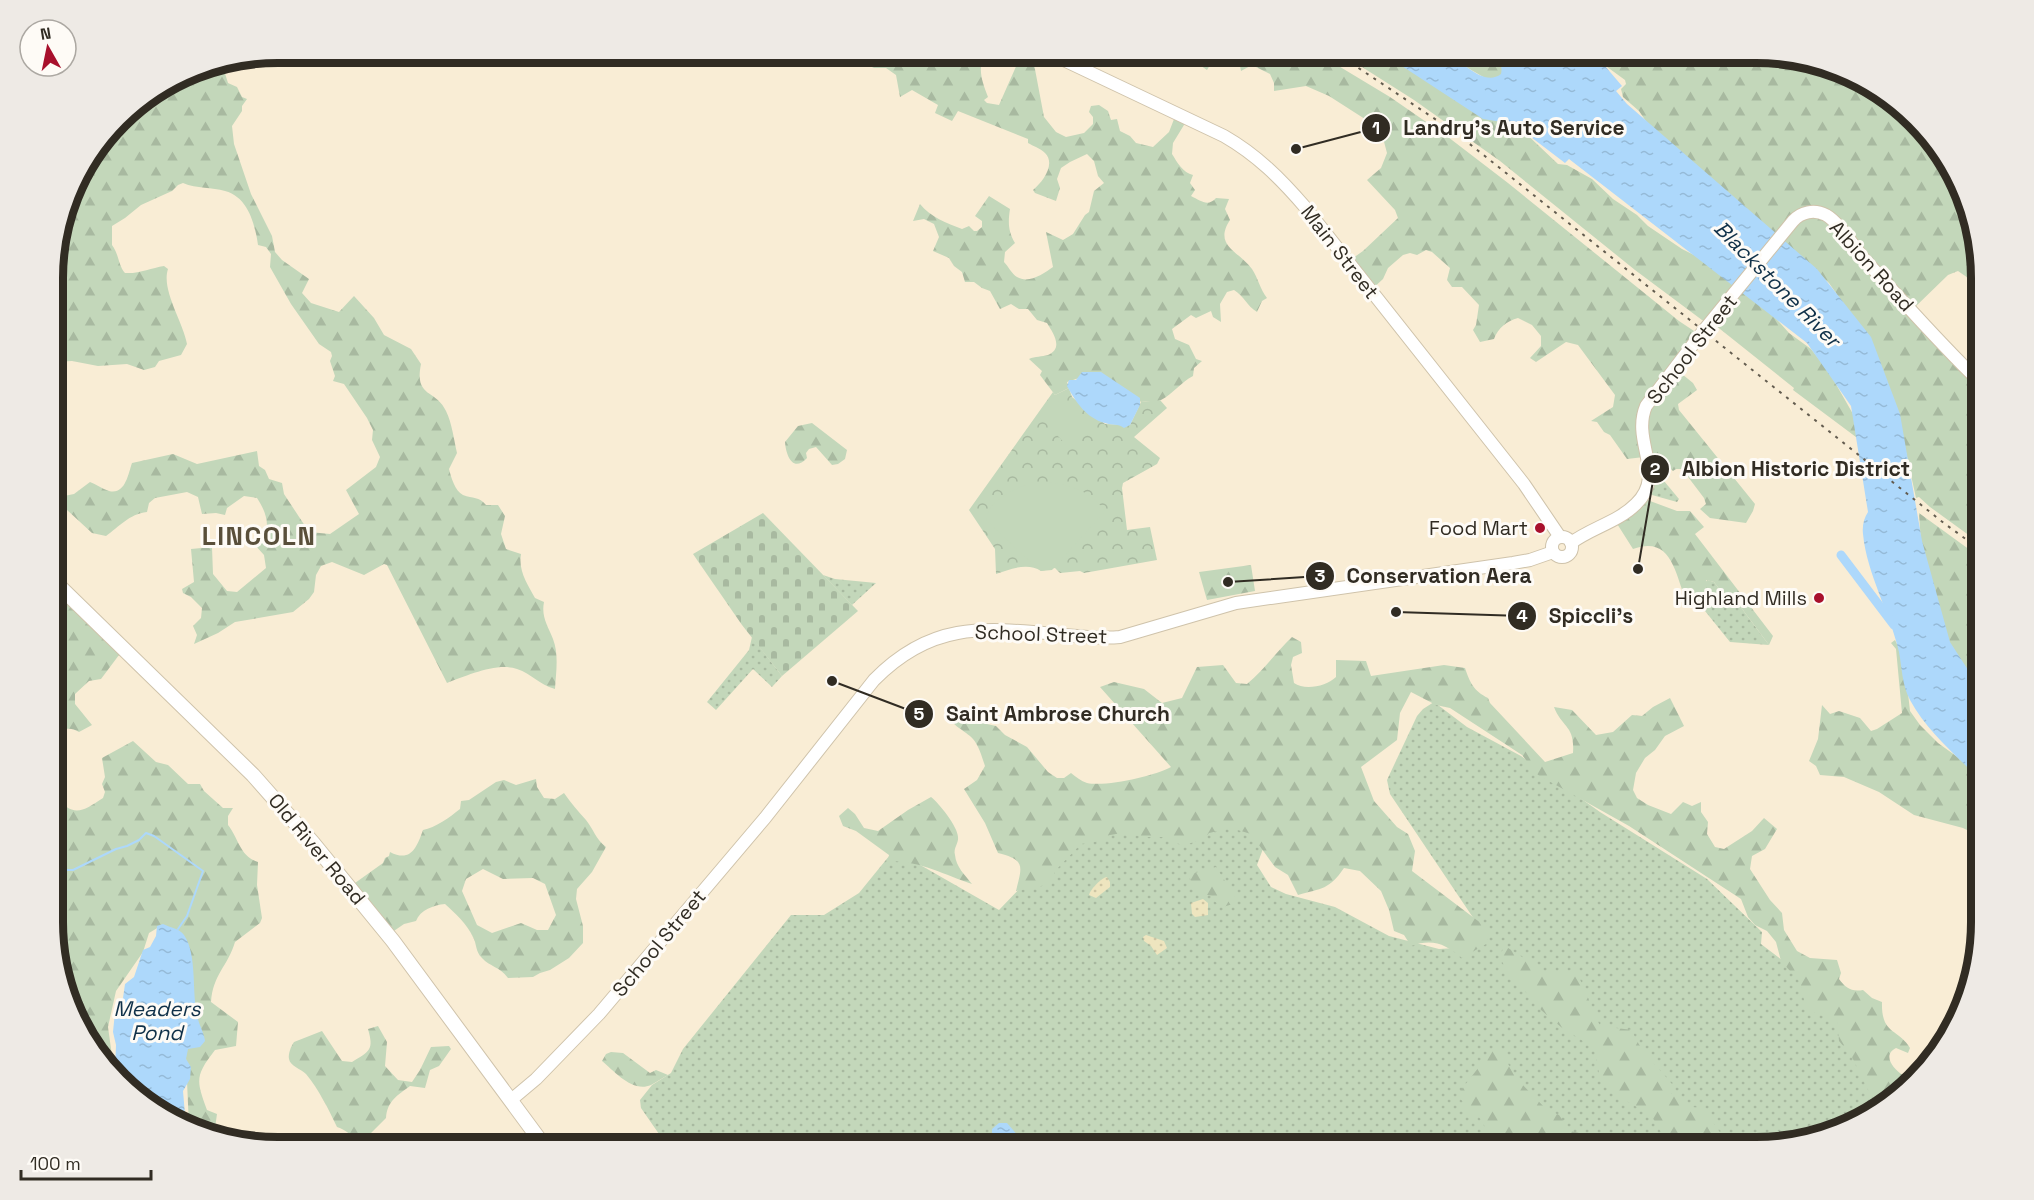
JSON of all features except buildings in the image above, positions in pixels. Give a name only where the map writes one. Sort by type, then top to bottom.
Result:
[{"type":"main road","name":"Old River Road","points":[[63,590],[273,797],[393,940],[538,1137]]},
{"type":"street","name":"Main Street","points":[[1073,63],[1224,136],[1250,152],[1268,167],[1305,207],[1566,540]]},
{"type":"street","name":"Albion Road","points":[[1759,263],[1801,214],[1817,212],[1826,215],[1971,373]]},
{"type":"street","name":"School Street","points":[[511,1100],[536,1079],[599,1014],[765,818],[874,680],[894,660],[918,646],[941,638],[980,630],[1101,638],[1120,637],[1236,603],[1513,563],[1553,552],[1563,557],[1571,551],[1566,540],[1625,513],[1642,498],[1647,490],[1650,468],[1642,435],[1641,418],[1653,396],[1759,263]]},
{"type":"street","points":[[1553,552],[1554,540],[1566,540]]},
{"type":"green space","points":[[864,63],[982,63],[982,80],[988,97],[984,100],[987,103],[999,105],[1018,63],[1034,63],[1044,117],[1056,132],[1066,137],[1084,133],[1093,124],[1093,117],[1089,112],[1091,106],[1099,105],[1108,111],[1111,120],[1117,119],[1120,131],[1130,136],[1136,143],[1153,147],[1169,132],[1176,114],[1187,120],[1173,143],[1172,154],[1183,170],[1193,175],[1190,183],[1195,190],[1191,196],[1207,203],[1216,198],[1229,199],[1225,209],[1230,220],[1224,236],[1226,242],[1252,269],[1267,298],[1262,301],[1257,312],[1234,290],[1227,292],[1220,304],[1221,322],[1213,317],[1211,311],[1196,318],[1191,315],[1172,329],[1175,339],[1189,345],[1196,359],[1202,361],[1194,368],[1193,376],[1161,400],[1141,402],[1124,388],[1094,373],[1067,382],[1069,388],[1055,395],[1040,375],[1042,371],[1029,359],[1048,355],[1055,348],[1056,340],[1047,323],[1037,320],[1028,309],[1019,309],[1011,304],[1000,309],[990,291],[974,282],[965,282],[962,272],[949,258],[933,251],[939,237],[934,224],[924,219],[913,221],[920,204],[929,213],[945,222],[962,229],[969,226],[977,231],[982,227],[982,221],[975,216],[989,196],[1010,209],[1009,226],[1015,243],[1005,252],[1004,262],[1017,277],[1026,279],[1036,277],[1053,267],[1046,232],[1063,240],[1073,234],[1089,212],[1094,191],[1104,183],[1098,176],[1094,161],[1087,154],[1061,168],[1057,179],[1060,188],[1056,201],[1035,193],[1033,190],[1047,173],[1049,162],[1045,153],[1028,143],[1028,139],[958,111],[952,121],[935,113],[938,105],[912,90],[900,97],[896,75],[886,68],[874,68]]},
{"type":"green space","points":[[1197,63],[1211,63],[1207,70]]},
{"type":"green space","points":[[1239,63],[1334,63],[1390,97],[1448,137],[1679,321],[1700,335],[1677,370],[1693,383],[1697,390],[1678,404],[1679,410],[1755,504],[1746,523],[1710,518],[1700,509],[1706,504],[1704,498],[1682,469],[1673,471],[1664,463],[1646,465],[1644,457],[1627,459],[1610,435],[1604,432],[1597,422],[1591,421],[1613,407],[1615,395],[1578,345],[1566,342],[1536,362],[1530,358],[1541,346],[1541,336],[1532,325],[1518,318],[1503,326],[1494,339],[1480,342],[1473,330],[1479,305],[1462,287],[1452,287],[1447,280],[1450,268],[1432,252],[1426,250],[1417,255],[1410,253],[1403,255],[1388,268],[1383,279],[1370,291],[1346,263],[1363,251],[1398,218],[1395,210],[1367,180],[1381,168],[1387,153],[1383,138],[1368,121],[1329,96],[1306,86],[1274,91],[1274,83],[1270,74],[1252,65],[1241,71]]},
{"type":"green space","points":[[1356,63],[1397,63],[1500,123],[1520,128],[1558,164],[1567,165],[1592,179],[1613,199],[1637,215],[1648,226],[1698,257],[1770,312],[1789,333],[1811,349],[1829,372],[1857,421],[1864,443],[1793,390],[1794,388],[1715,325],[1702,320],[1635,270],[1500,161],[1414,100]]},
{"type":"green space","points":[[1459,63],[1502,63],[1506,73],[1503,81],[1485,78]]},
{"type":"green space","points":[[1602,63],[1770,63],[1812,70],[1838,79],[1876,99],[1898,116],[1927,147],[1949,183],[1960,209],[1967,236],[1971,280],[1958,271],[1948,275],[1912,310],[1971,375],[1971,537],[1919,497],[1916,498],[1902,434],[1870,342],[1829,283],[1654,133],[1639,111],[1623,97],[1621,89],[1626,84],[1625,80]]},
{"type":"green space","points":[[224,70],[228,83],[237,87],[242,97],[247,99],[232,126],[234,144],[251,194],[272,236],[275,252],[282,260],[309,279],[302,293],[311,303],[339,312],[354,296],[374,318],[384,335],[411,349],[421,364],[420,375],[423,388],[442,404],[450,421],[457,453],[449,469],[452,480],[463,495],[478,499],[486,505],[498,505],[505,516],[501,534],[506,549],[521,554],[522,572],[527,583],[535,598],[544,602],[544,617],[556,651],[555,689],[522,671],[509,667],[482,671],[447,683],[387,565],[384,564],[364,575],[332,562],[321,566],[316,575],[314,592],[293,612],[235,622],[194,644],[197,635],[193,626],[201,618],[202,608],[191,597],[183,593],[182,589],[194,582],[191,549],[212,547],[213,574],[227,591],[237,592],[266,568],[264,555],[253,543],[265,538],[267,527],[264,512],[257,498],[244,496],[227,508],[225,515],[202,514],[198,497],[187,492],[155,498],[149,503],[147,512],[130,518],[106,536],[92,533],[63,506],[63,496],[74,494],[90,482],[109,491],[119,490],[125,483],[132,463],[173,454],[197,464],[257,451],[259,466],[265,470],[269,479],[282,483],[284,494],[309,532],[330,534],[359,514],[346,490],[376,467],[380,457],[372,440],[373,430],[344,384],[333,381],[335,376],[330,361],[331,352],[319,344],[291,304],[270,267],[271,254],[266,247],[258,245],[249,212],[233,194],[183,183],[172,191],[141,205],[112,226],[112,245],[125,273],[164,266],[168,269],[167,286],[187,344],[181,355],[159,361],[155,367],[144,370],[127,364],[98,366],[63,362],[63,264],[70,222],[85,183],[107,147],[147,107],[183,85]]},
{"type":"green space","points":[[1069,388],[1072,397],[1105,424],[1130,425],[1141,402],[1160,400],[1167,408],[1134,437],[1160,458],[1157,464],[1123,483],[1122,488],[1127,530],[1150,527],[1157,560],[1084,573],[1080,571],[1060,573],[1055,568],[1041,571],[1025,567],[1013,568],[996,574],[995,549],[969,510],[1053,392],[1055,395]]},
{"type":"green space","points":[[1058,401],[1084,430],[1066,445],[1040,416]]},
{"type":"green space","points":[[812,423],[847,450],[845,459],[832,465],[816,447],[809,449],[806,453],[807,458],[802,462],[798,464],[791,461],[785,442],[798,426]]},
{"type":"green space","points":[[1659,475],[1679,499],[1677,502],[1652,495],[1650,492],[1654,478]]},
{"type":"green space","points":[[1033,482],[1073,487],[1091,496],[1105,511],[1052,570],[1041,571],[987,521],[991,507],[996,501]]},
{"type":"green space","points":[[1642,498],[1677,511],[1690,511],[1704,527],[1695,534],[1773,636],[1769,645],[1731,594],[1723,594],[1714,582],[1706,580],[1707,599],[1701,606],[1686,600],[1675,569],[1664,552],[1656,547],[1646,546],[1633,549],[1614,519]]},
{"type":"green space","points":[[763,513],[858,611],[782,676],[742,625],[693,554]]},
{"type":"green space","points":[[1919,513],[1971,551],[1971,686],[1959,668],[1923,575]]},
{"type":"green space","points":[[1251,565],[1255,591],[1207,600],[1199,572]]},
{"type":"green space","points":[[823,575],[835,579],[876,583],[852,605]]},
{"type":"green space","points":[[1707,580],[1714,582],[1723,594],[1731,594],[1769,645],[1730,642],[1701,606],[1707,599],[1705,583]]},
{"type":"green space","points":[[63,593],[122,651],[101,679],[89,681],[75,694],[75,704],[92,725],[79,732],[63,730]]},
{"type":"green space","points":[[752,637],[782,676],[772,687],[753,669],[716,710],[707,702],[749,650]]},
{"type":"green space","points":[[1292,637],[1301,642],[1302,653],[1293,657],[1291,665],[1294,683],[1304,687],[1322,685],[1336,677],[1336,660],[1366,661],[1371,676],[1444,665],[1465,668],[1476,689],[1488,698],[1490,703],[1545,762],[1573,753],[1570,732],[1554,707],[1572,710],[1596,735],[1613,732],[1632,715],[1642,716],[1670,698],[1684,726],[1665,736],[1655,750],[1645,758],[1636,773],[1633,790],[1637,798],[1671,814],[1683,802],[1692,806],[1701,802],[1701,812],[1708,822],[1707,834],[1715,847],[1724,849],[1752,831],[1764,818],[1777,829],[1765,849],[1752,856],[1750,869],[1770,900],[1782,913],[1784,930],[1797,951],[1810,958],[1837,960],[1841,973],[1839,979],[1844,985],[1852,990],[1863,990],[1872,998],[1882,1002],[1882,1013],[1887,1026],[1910,1048],[1908,1053],[1896,1048],[1890,1054],[1890,1062],[1903,1075],[1907,1075],[1874,1102],[1851,1055],[1839,1041],[1837,1021],[1813,1012],[1805,1004],[1800,982],[1781,961],[1776,942],[1767,931],[1755,925],[1748,917],[1741,899],[1629,826],[1538,775],[1522,755],[1450,708],[1436,705],[1411,692],[1400,713],[1397,740],[1361,767],[1374,801],[1397,827],[1408,834],[1415,851],[1412,871],[1486,927],[1489,934],[1486,944],[1462,958],[1438,944],[1426,943],[1411,946],[1404,935],[1394,931],[1381,891],[1360,871],[1344,868],[1329,884],[1298,895],[1288,875],[1275,867],[1251,834],[1231,828],[1209,833],[1203,839],[1182,846],[1164,837],[1145,837],[1122,833],[1110,835],[1099,841],[1081,844],[1055,871],[1051,884],[1016,891],[1020,865],[1013,858],[998,853],[985,823],[964,789],[977,780],[985,766],[980,752],[973,739],[955,725],[949,715],[955,713],[961,719],[972,720],[980,715],[987,724],[996,726],[1005,735],[1027,747],[1048,772],[1057,778],[1064,778],[1071,773],[1087,783],[1130,780],[1171,767],[1100,687],[1114,682],[1144,689],[1162,703],[1182,698],[1197,667],[1223,665],[1236,683],[1247,684]]},
{"type":"green space","points":[[1895,640],[1904,658],[1910,711],[1938,743],[1971,767],[1971,832],[1914,815],[1879,792],[1844,777],[1820,775],[1816,766],[1809,761],[1818,739],[1822,705],[1830,714],[1839,711],[1860,718],[1871,731],[1902,713],[1896,649],[1891,643]]},
{"type":"green space","points":[[1434,702],[1467,727],[1521,756],[1600,812],[1707,879],[1762,932],[1761,944],[1816,986],[1890,1090],[1876,1101],[1838,1121],[1812,1130],[1770,1137],[661,1137],[641,1108],[640,1100],[652,1085],[671,1073],[683,1049],[791,915],[824,915],[859,893],[894,850],[999,910],[1045,862],[1093,836],[1209,812],[1267,838],[1257,865],[1271,887],[1286,894],[1335,907],[1389,936],[1439,949],[1471,947],[1482,931],[1390,794],[1387,780],[1417,716]]},
{"type":"green space","points":[[133,741],[156,762],[168,765],[188,784],[200,784],[204,791],[223,808],[233,808],[228,816],[228,825],[247,856],[258,862],[257,885],[262,918],[260,923],[235,942],[212,992],[211,1002],[238,1022],[236,1046],[215,1050],[199,1078],[207,1110],[217,1114],[215,1128],[189,1118],[186,1058],[159,927],[149,933],[143,952],[116,991],[108,1027],[113,1060],[85,1017],[70,978],[63,936],[63,804],[72,810],[78,810],[89,807],[103,798],[105,792],[102,784],[105,777],[102,758]]},
{"type":"green space","points":[[536,779],[537,787],[544,798],[555,799],[564,793],[606,847],[592,872],[577,889],[576,899],[583,926],[583,943],[569,958],[550,970],[533,977],[508,978],[482,958],[468,928],[445,904],[428,909],[416,921],[404,924],[388,935],[348,888],[383,863],[390,852],[403,856],[412,852],[423,830],[437,825],[460,809],[461,801],[469,800],[496,782],[504,780],[516,785]],"holes":[[[483,869],[503,879],[533,878],[545,884],[556,915],[548,930],[537,930],[521,923],[492,933],[477,925],[462,891],[466,879]]]},
{"type":"green space","points":[[931,797],[955,827],[958,839],[955,850],[957,863],[972,884],[921,865],[888,861],[889,855],[856,831],[843,826],[839,816],[848,808],[864,828],[878,831]]},
{"type":"green space","points":[[1216,867],[1236,898],[1236,903],[1223,907],[1214,901],[1212,896],[1199,893],[1190,879],[1191,874]]},
{"type":"green space","points":[[1505,946],[1547,973],[1576,970],[1600,1026],[1632,1030],[1644,1051],[1672,1084],[1671,1094],[1678,1092],[1690,1107],[1706,1108],[1708,1115],[1723,1137],[1664,1137],[1651,1115],[1621,1098],[1607,1086],[1599,1073],[1594,1048],[1561,1027],[1541,1010],[1511,978],[1499,956]]},
{"type":"green space","points":[[378,1026],[387,1042],[385,1066],[398,1080],[412,1082],[431,1047],[449,1046],[451,1049],[439,1066],[430,1070],[425,1088],[410,1086],[394,1099],[388,1107],[386,1118],[371,1133],[371,1137],[352,1137],[337,1127],[315,1086],[306,1074],[291,1064],[289,1055],[294,1042],[322,1031],[342,1061],[352,1062],[369,1049],[371,1041],[368,1029]]},
{"type":"green space","points":[[1497,1044],[1516,1078],[1546,1109],[1559,1115],[1570,1131],[1599,1137],[1488,1137],[1479,1117],[1465,1115],[1464,1103],[1457,1095]]},
{"type":"green space","points":[[623,1053],[650,1073],[656,1070],[668,1075],[644,1087],[631,1084],[618,1076],[602,1061],[606,1054]]},
{"type":"sand","points":[[1107,877],[1110,887],[1096,898],[1089,895],[1096,884]]},
{"type":"sand","points":[[1203,899],[1208,903],[1208,915],[1195,917],[1192,914],[1191,903]]},
{"type":"sand","points":[[1146,935],[1164,941],[1167,948],[1157,955],[1144,941],[1143,937]]},
{"type":"water","name":"Blackstone River","points":[[1397,63],[1461,63],[1481,75],[1494,77],[1501,74],[1500,63],[1602,63],[1622,86],[1616,91],[1627,104],[1817,269],[1871,337],[1900,414],[1922,541],[1950,642],[1971,675],[1971,771],[1932,731],[1916,711],[1907,694],[1895,637],[1865,549],[1863,528],[1868,512],[1851,406],[1807,343],[1569,159],[1565,163],[1514,124],[1483,119]]},
{"type":"water","points":[[1082,372],[1101,372],[1140,398],[1140,405],[1130,425],[1124,428],[1098,421],[1082,409],[1067,386],[1069,380],[1076,380]]},
{"type":"water","name":"Meaders Pond","points":[[163,924],[180,931],[188,943],[193,964],[196,1009],[205,1041],[200,1047],[188,1049],[186,1059],[191,1067],[190,1079],[183,1091],[185,1116],[147,1093],[115,1063],[116,1045],[113,1032],[115,1012],[123,998],[125,984],[134,977],[143,950],[150,947],[156,936],[157,926]]},
{"type":"water","points":[[999,1123],[1007,1123],[1019,1137],[995,1137],[992,1129]]},
{"type":"waterway","points":[[1841,555],[1894,625]]},
{"type":"waterway","points":[[63,868],[73,870],[139,840],[146,833],[154,836],[203,871],[187,916],[178,929]]},
{"type":"railway","points":[[1351,63],[1456,133],[1971,543]]},
{"type":"place","name":"Landry's Auto Service","points":[[1296,149]]},
{"type":"place","name":"Food Mart","points":[[1540,528]]},
{"type":"place","name":"Albion Historic District","points":[[1638,569]]},
{"type":"place","name":"Conservation Aera","points":[[1228,582]]},
{"type":"place","name":"Highland Mills","points":[[1819,598]]},
{"type":"place","name":"Spiccli's","points":[[1396,612]]},
{"type":"place","name":"Saint Ambrose Church","points":[[832,681]]},
{"type":"district","name":"LINCOLN","points":[[259,536]]}]
